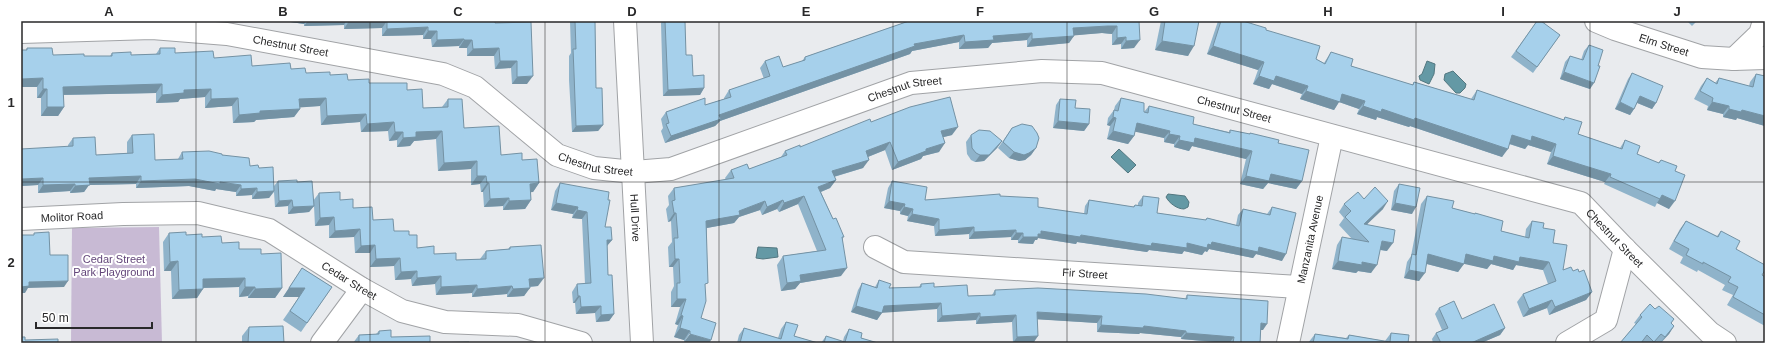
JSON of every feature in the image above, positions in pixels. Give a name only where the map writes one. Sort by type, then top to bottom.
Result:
[{"type":"street","name":"Hull Drive","points":[[625,21],[642,343]]},
{"type":"street","name":"Elm Street","points":[[1596,21],[1615,29],[1702,57],[1734,59],[1765,58]]},
{"type":"street","points":[[1734,59],[1760,34],[1764,21]]},
{"type":"street","name":"Chestnut Street","points":[[21,32],[152,28],[227,34],[443,74],[475,87],[557,155],[594,168],[634,172],[671,169],[911,83],[1042,71],[1102,73],[1581,203],[1710,333],[1725,343]]},
{"type":"street","name":"Manzanita Avenue","points":[[1288,343],[1332,136]]},
{"type":"street","name":"Cedar Street","points":[[123,214],[198,213],[270,230],[362,289],[402,311],[445,322],[518,325],[581,343]]},
{"type":"street","name":"Molitor Road","points":[[21,219],[123,214]]},
{"type":"street","name":"Fir Street","points":[[875,247],[904,262],[1299,287]]},
{"type":"street","points":[[1567,343],[1606,320],[1625,249]]},
{"type":"street","points":[[322,343],[362,289]]},
{"type":"green space","name":"Cedar Street Park Playground","points":[[159,227],[162,343],[71,343],[72,228]]},
{"type":"water","points":[[1427,61],[1435,64],[1434,74],[1429,84],[1420,80],[1419,76],[1422,74]]},
{"type":"water","points":[[1453,71],[1466,84],[1465,88],[1460,93],[1456,93],[1444,80],[1445,74]]},
{"type":"water","points":[[1119,149],[1136,165],[1128,173],[1111,157]]},
{"type":"water","points":[[1168,194],[1185,196],[1189,202],[1188,207],[1181,209],[1174,205],[1166,197]]},
{"type":"water","points":[[758,247],[777,248],[778,257],[763,259],[756,258]]},
{"type":"building","points":[[387,21],[495,21],[495,23],[531,22],[533,76],[517,77],[517,61],[500,61],[499,48],[473,49],[472,40],[437,40],[437,31],[428,31],[428,27],[387,29]]},
{"type":"building","points":[[575,21],[595,21],[596,88],[602,88],[603,125],[576,126],[573,49],[576,49]]},
{"type":"building","points":[[665,21],[685,21],[686,55],[692,55],[693,76],[704,75],[704,88],[668,90]]},
{"type":"building","points":[[909,21],[1139,21],[1140,40],[1126,41],[1126,37],[1117,38],[1117,26],[1108,26],[1073,28],[1074,36],[1032,39],[1032,33],[993,36],[994,40],[965,42],[964,35],[914,44],[915,46],[719,115],[721,119],[671,136],[666,124],[669,123],[666,112],[705,98],[705,105],[731,97],[729,90],[770,76],[765,61],[779,56],[783,67],[805,60],[805,57]]},
{"type":"building","points":[[1165,21],[1199,21],[1194,46],[1162,41]]},
{"type":"building","points":[[1221,21],[1243,21],[1266,28],[1266,30],[1320,46],[1316,59],[1325,64],[1331,52],[1353,59],[1351,66],[1413,85],[1414,82],[1474,100],[1477,90],[1564,120],[1565,117],[1582,122],[1578,134],[1622,149],[1625,140],[1640,146],[1637,154],[1659,163],[1661,160],[1677,166],[1675,171],[1685,175],[1675,201],[1662,195],[1660,199],[1610,177],[1611,174],[1553,156],[1556,144],[1532,136],[1531,141],[1512,135],[1508,149],[1415,118],[1414,120],[1382,109],[1381,112],[1363,106],[1365,101],[1342,94],[1340,102],[1306,91],[1308,86],[1276,76],[1274,81],[1259,76],[1264,62],[1213,46]]},
{"type":"building","points":[[1537,21],[1541,21],[1560,35],[1537,67],[1516,51]]},
{"type":"building","points":[[1589,45],[1603,50],[1598,66],[1600,66],[1594,83],[1564,72],[1570,56],[1583,60]]},
{"type":"building","points":[[27,48],[52,48],[53,55],[84,54],[84,56],[112,56],[112,53],[131,52],[131,55],[160,54],[160,48],[175,48],[175,53],[213,51],[214,58],[251,55],[252,66],[290,63],[291,69],[305,68],[306,73],[330,72],[330,75],[347,74],[348,80],[369,79],[369,83],[407,83],[407,90],[422,89],[423,108],[448,107],[448,99],[462,99],[464,128],[499,126],[501,155],[522,153],[522,160],[537,159],[539,183],[530,184],[531,200],[509,201],[509,198],[490,199],[489,183],[487,183],[486,176],[477,176],[477,161],[444,163],[442,131],[416,132],[416,137],[403,138],[403,132],[395,132],[394,122],[367,124],[366,114],[327,116],[326,98],[299,99],[300,109],[260,111],[260,113],[239,115],[238,98],[211,99],[211,89],[184,90],[184,93],[162,95],[162,84],[63,87],[64,107],[47,107],[47,89],[43,89],[43,78],[21,79],[21,50],[27,50]]},
{"type":"building","points":[[1632,73],[1663,86],[1656,103],[1640,96],[1634,109],[1620,102]]},
{"type":"building","points":[[1756,74],[1765,76],[1765,116],[1742,110],[1741,112],[1729,109],[1729,106],[1712,102],[1713,98],[1700,91],[1707,78],[1717,84],[1719,78],[1753,87]]},
{"type":"building","points":[[950,97],[958,127],[941,131],[945,143],[926,149],[926,151],[898,162],[890,142],[866,151],[869,160],[832,171],[836,180],[818,187],[833,219],[836,218],[844,237],[842,237],[847,268],[800,275],[801,281],[787,283],[783,256],[826,250],[804,196],[784,203],[783,200],[767,207],[765,201],[739,211],[740,215],[706,221],[708,283],[705,284],[706,301],[701,318],[716,323],[711,340],[690,334],[690,331],[680,328],[683,316],[681,315],[686,299],[677,299],[677,283],[680,283],[679,259],[675,259],[674,238],[678,238],[676,213],[674,213],[672,201],[675,200],[674,188],[734,178],[731,170],[747,164],[749,169],[787,155],[785,151],[800,145],[800,147],[870,119],[871,122],[910,107]]},
{"type":"building","points":[[1121,98],[1144,103],[1144,112],[1148,113],[1149,106],[1194,117],[1193,124],[1230,133],[1230,130],[1250,133],[1279,140],[1278,143],[1309,150],[1302,181],[1271,174],[1269,181],[1246,176],[1252,151],[1195,138],[1194,143],[1179,140],[1180,136],[1169,134],[1170,131],[1137,123],[1134,136],[1113,131],[1116,118],[1113,117],[1114,110],[1118,111]]},
{"type":"building","points":[[1060,99],[1076,100],[1075,108],[1090,109],[1089,124],[1058,121]]},
{"type":"building","points":[[1022,124],[1032,126],[1039,138],[1036,148],[1024,155],[1014,152],[1003,142],[1012,128]]},
{"type":"building","points":[[979,130],[990,131],[1002,141],[989,155],[980,155],[972,148],[971,135]]},
{"type":"building","points":[[154,134],[155,160],[183,159],[182,152],[209,151],[222,155],[249,158],[250,166],[258,165],[259,168],[273,167],[274,191],[257,192],[257,188],[241,189],[241,185],[220,182],[220,184],[195,179],[141,181],[141,176],[89,178],[90,185],[75,186],[75,184],[43,185],[43,178],[21,179],[21,149],[73,146],[73,138],[95,137],[96,155],[133,153],[132,135]]},
{"type":"building","points":[[297,180],[297,182],[312,181],[314,206],[293,207],[292,200],[279,201],[278,181]]},
{"type":"building","points":[[892,181],[927,187],[925,200],[1000,194],[1000,196],[1038,198],[1038,207],[1087,214],[1089,200],[1134,207],[1135,205],[1142,206],[1143,196],[1159,198],[1157,213],[1206,220],[1207,218],[1239,226],[1243,209],[1270,215],[1272,207],[1296,213],[1286,254],[1259,247],[1258,252],[1212,242],[1211,245],[1208,244],[1207,248],[1187,243],[1187,248],[1152,243],[1151,246],[1081,235],[1080,237],[1041,231],[1041,234],[1038,234],[1038,237],[1023,237],[1023,233],[1016,233],[1016,230],[974,232],[974,227],[939,230],[939,219],[912,214],[913,209],[904,207],[905,204],[889,201]]},
{"type":"building","points":[[560,183],[609,192],[608,200],[610,200],[605,227],[611,227],[612,240],[607,240],[608,275],[612,275],[614,314],[601,315],[601,306],[581,307],[577,284],[591,283],[587,212],[577,210],[578,207],[556,203]]},
{"type":"building","points":[[1399,184],[1420,188],[1416,207],[1395,203]]},
{"type":"building","points":[[1375,187],[1388,201],[1364,224],[1395,230],[1393,243],[1382,241],[1377,265],[1362,262],[1362,265],[1338,261],[1342,237],[1369,242],[1345,217],[1351,211],[1344,204],[1358,192],[1364,199]]},
{"type":"building","points":[[340,192],[340,200],[353,199],[353,208],[372,207],[373,220],[393,219],[394,231],[409,231],[409,235],[417,235],[417,248],[434,246],[434,254],[456,253],[456,260],[486,259],[486,251],[510,249],[510,247],[541,245],[544,278],[529,279],[530,288],[513,289],[512,286],[477,289],[477,285],[441,287],[441,276],[417,278],[417,271],[401,272],[400,258],[376,259],[375,245],[361,246],[360,229],[335,231],[334,217],[320,218],[319,193]]},
{"type":"building","points":[[1427,196],[1454,201],[1452,208],[1503,221],[1501,231],[1529,238],[1532,221],[1544,223],[1543,228],[1555,230],[1553,243],[1567,245],[1563,270],[1571,267],[1573,271],[1578,269],[1579,272],[1584,270],[1592,292],[1555,307],[1552,300],[1529,309],[1523,294],[1556,281],[1549,262],[1520,257],[1519,262],[1494,256],[1493,261],[1466,254],[1464,264],[1428,254],[1425,273],[1409,270],[1412,254],[1416,255]]},
{"type":"building","points":[[1686,221],[1718,237],[1721,231],[1740,241],[1736,249],[1765,265],[1765,270],[1762,275],[1765,277],[1765,315],[1733,297],[1738,287],[1728,282],[1731,277],[1686,255],[1689,249],[1674,241]]},
{"type":"building","points":[[49,232],[50,255],[68,255],[68,281],[29,282],[29,286],[21,287],[21,235],[34,235],[34,233]]},
{"type":"building","points":[[186,232],[186,235],[202,234],[202,237],[221,236],[222,243],[239,242],[239,249],[261,249],[261,254],[281,253],[282,288],[255,289],[255,287],[245,287],[245,278],[203,279],[203,289],[179,290],[178,261],[170,262],[169,233]]},
{"type":"building","points":[[302,268],[332,287],[307,323],[290,311],[305,288],[289,288]]},
{"type":"building","points":[[879,280],[891,284],[889,288],[921,287],[921,284],[934,283],[934,287],[967,285],[968,296],[995,295],[995,290],[1038,288],[1146,294],[1187,299],[1187,295],[1268,301],[1267,324],[1261,323],[1260,343],[1233,343],[1234,337],[1186,333],[1186,331],[1144,326],[1143,328],[1101,325],[1102,316],[1037,312],[1038,336],[1017,337],[1016,315],[980,317],[980,313],[942,316],[941,303],[884,306],[882,313],[856,306],[862,283],[877,288]]},
{"type":"building","points":[[1454,301],[1462,319],[1494,304],[1505,328],[1471,343],[1441,343],[1436,333],[1448,328],[1439,308]]},
{"type":"building","points":[[1650,304],[1655,309],[1659,306],[1674,319],[1671,323],[1674,326],[1665,337],[1661,334],[1654,342],[1647,335],[1641,343],[1620,343],[1642,317],[1640,315]]},
{"type":"building","points":[[786,322],[798,325],[794,336],[818,343],[740,343],[744,328],[781,339]]},
{"type":"building","points":[[283,326],[284,343],[248,343],[249,327]]},
{"type":"building","points":[[849,329],[862,333],[861,338],[878,343],[824,343],[826,336],[845,342]]},
{"type":"building","points":[[391,330],[391,337],[430,336],[430,343],[359,343],[359,335],[379,334],[379,331]]},
{"type":"building","points":[[1391,333],[1409,335],[1408,343],[1313,343],[1315,334],[1348,339],[1349,335],[1390,342]]},
{"type":"building","points":[[21,337],[25,337],[25,340],[58,339],[58,343],[21,343]]},
{"type":"building","points":[[469,342],[469,343],[430,343]]}]
